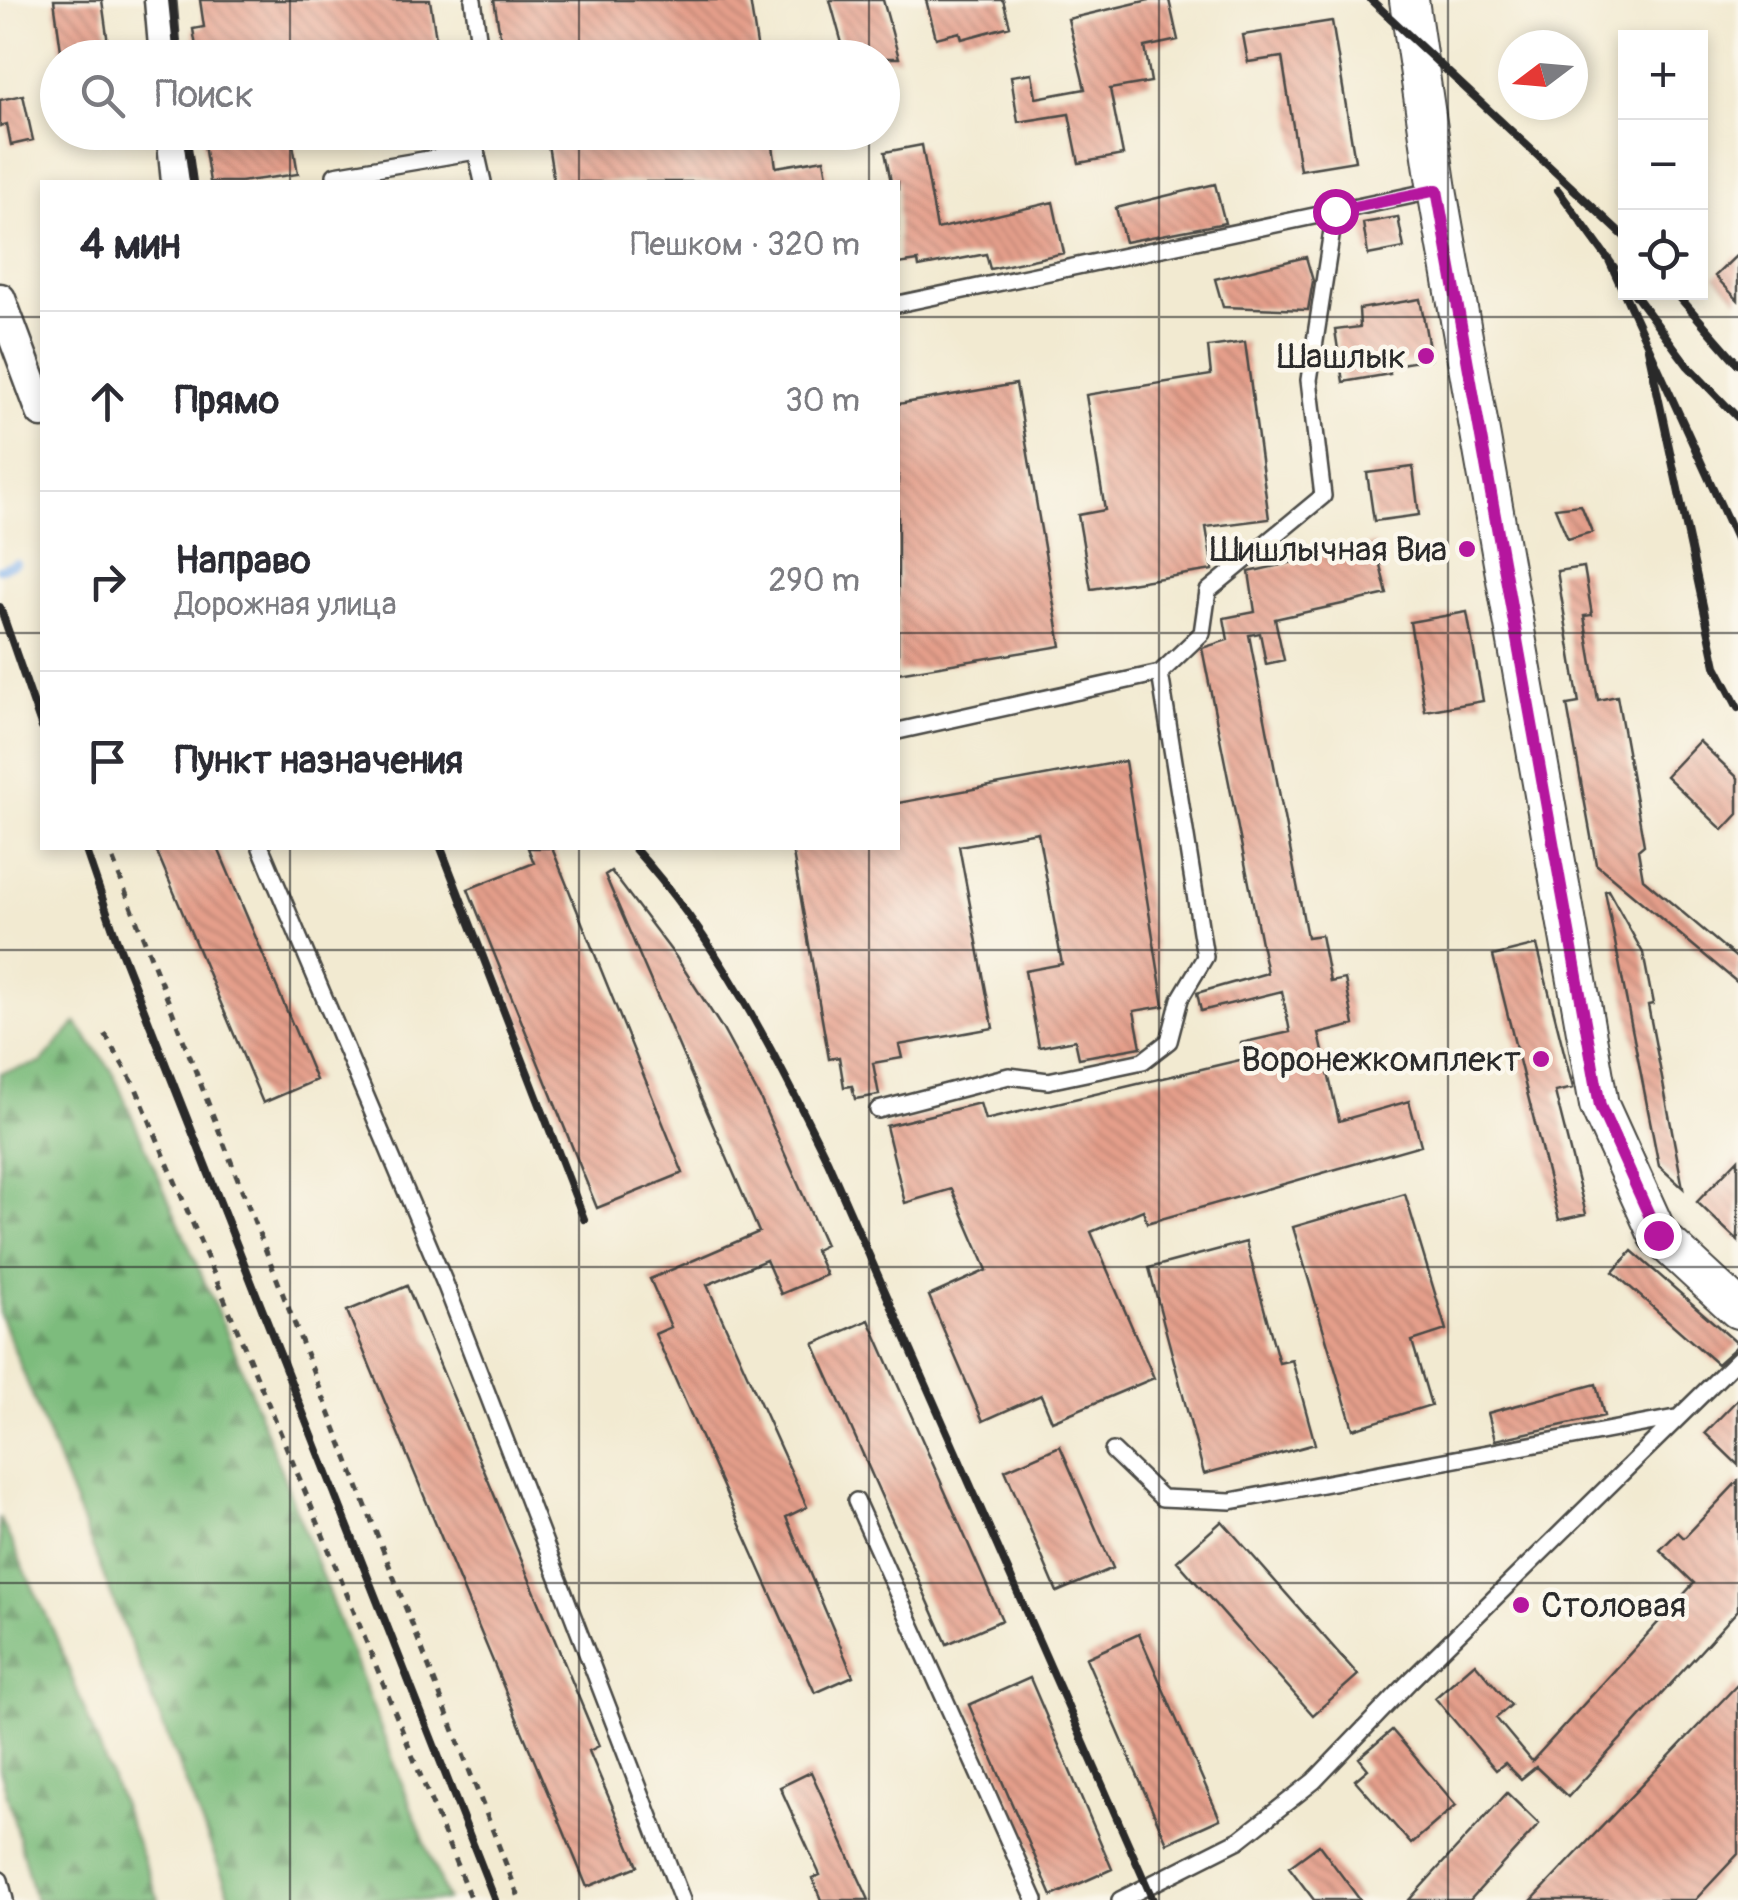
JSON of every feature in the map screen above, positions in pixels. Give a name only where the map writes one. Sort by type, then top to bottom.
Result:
[{"type":"street","points":[[160,0],[163,40]]},
{"type":"street","points":[[1409,0],[1437,190],[1600,1106],[1658,1235],[1738,1309]]},
{"type":"street","points":[[174,150],[177,180]]},
{"type":"street","points":[[0,300],[40,407]]},
{"type":"lane","points":[[473,0],[479,40]]},
{"type":"lane","points":[[334,175],[476,151],[483,180]]},
{"type":"lane","points":[[900,304],[1437,190]]},
{"type":"lane","points":[[900,730],[1160,673],[1202,633],[1208,591],[1324,496],[1309,380],[1335,211]]},
{"type":"lane","points":[[878,1110],[1010,1076],[1048,1082],[1142,1061],[1169,1041],[1180,1000],[1205,957],[1160,673]]},
{"type":"lane","points":[[261,850],[446,1286],[682,1900]]},
{"type":"lane","points":[[1120,1900],[1239,1840],[1314,1781],[1409,1682],[1738,1359]]},
{"type":"lane","points":[[1113,1450],[1162,1498],[1231,1501],[1675,1418]]},
{"type":"lane","points":[[856,1501],[1034,1900]]},
{"type":"lane","points":[[0,1880],[5,1900]]},
{"type":"path","points":[[113,860],[520,1900]]},
{"type":"path","points":[[105,1034],[151,1123],[471,1900]]},
{"type":"green space","points":[[76,1023],[112,1071],[236,1354],[447,1900],[232,1900],[0,1314],[0,1073],[41,1063]]},
{"type":"green space","points":[[0,1518],[54,1632],[159,1900],[35,1900],[0,1768]]},
{"type":"building","points":[[54,0],[102,0],[108,40],[60,40]]},
{"type":"building","points":[[200,0],[430,0],[436,40],[195,40],[193,29],[204,27]]},
{"type":"building","points":[[494,0],[750,0],[756,40],[501,40]]},
{"type":"building","points":[[830,0],[883,0],[894,40],[841,40]]},
{"type":"building","points":[[926,0],[1003,0],[1010,26],[962,39],[960,32],[936,38]]},
{"type":"building","points":[[1149,0],[1169,0],[1178,40],[1145,47],[1151,82],[1110,89],[1123,155],[1079,163],[1069,114],[1018,122],[1011,76],[1032,73],[1036,98],[1085,89],[1068,19]]},
{"type":"building","points":[[1332,21],[1355,161],[1300,170],[1282,57],[1248,62],[1243,35]]},
{"type":"building","points":[[23,95],[33,140],[11,145],[7,124],[0,126],[0,100]]},
{"type":"building","points":[[922,145],[937,229],[1053,202],[1064,253],[990,269],[986,254],[919,267],[918,261],[900,264],[900,180],[891,180],[885,152]]},
{"type":"building","points":[[205,150],[294,150],[298,174],[254,180],[210,180]]},
{"type":"building","points":[[549,150],[774,150],[776,167],[824,159],[828,180],[554,180]]},
{"type":"building","points":[[1215,184],[1225,223],[1125,242],[1116,208]]},
{"type":"building","points":[[1398,217],[1404,248],[1368,255],[1363,223]]},
{"type":"building","points":[[1738,254],[1738,300],[1715,276]]},
{"type":"building","points":[[1306,257],[1313,281],[1308,310],[1223,307],[1215,279]]},
{"type":"building","points":[[1420,299],[1431,359],[1388,366],[1390,374],[1343,382],[1335,330],[1360,327],[1359,309]]},
{"type":"building","points":[[1245,342],[1269,519],[1206,527],[1213,570],[1091,589],[1078,515],[1105,510],[1086,395],[1211,375],[1208,347]]},
{"type":"building","points":[[1016,384],[1061,646],[900,673],[900,404]]},
{"type":"building","points":[[1413,467],[1419,515],[1374,521],[1367,473]]},
{"type":"building","points":[[1581,505],[1592,532],[1568,539],[1555,508]]},
{"type":"building","points":[[1375,544],[1387,594],[1275,619],[1284,660],[1266,664],[1260,633],[1249,635],[1307,937],[1321,935],[1330,982],[1345,979],[1354,1025],[1319,1034],[1339,1121],[1409,1101],[1421,1145],[1147,1223],[1143,1210],[1091,1232],[1154,1378],[1052,1421],[1041,1395],[983,1421],[929,1296],[987,1270],[952,1189],[905,1203],[886,1126],[980,1103],[985,1120],[1244,1059],[1241,1043],[1290,1032],[1282,991],[1201,1011],[1197,993],[1267,973],[1202,648],[1228,640],[1224,618],[1255,612],[1249,572]]},
{"type":"building","points":[[1584,567],[1592,615],[1584,616],[1598,700],[1617,696],[1644,845],[1638,850],[1643,879],[1738,959],[1738,983],[1596,864],[1567,705],[1579,703],[1557,571]]},
{"type":"building","points":[[1467,612],[1483,701],[1425,711],[1410,622]]},
{"type":"building","points":[[1699,741],[1738,778],[1738,814],[1723,830],[1666,776]]},
{"type":"building","points":[[1125,761],[1164,1006],[1134,1011],[1141,1047],[1079,1058],[1075,1040],[1039,1047],[1025,971],[1062,964],[1038,832],[959,846],[993,1028],[899,1045],[902,1058],[873,1063],[879,1095],[855,1099],[852,1086],[844,1087],[839,1057],[829,1059],[792,850],[900,850],[900,803]]},
{"type":"building","points":[[219,850],[316,1080],[263,1103],[157,852]]},
{"type":"building","points":[[529,850],[553,850],[683,1173],[597,1208],[468,889],[534,863]]},
{"type":"building","points":[[611,871],[676,957],[722,1028],[760,1098],[825,1245],[815,1250],[826,1275],[781,1294],[766,1260],[707,1285],[807,1507],[786,1517],[853,1676],[815,1693],[655,1334],[671,1327],[650,1279],[759,1232],[605,875]]},
{"type":"building","points":[[1608,890],[1643,953],[1653,1004],[1648,1005],[1683,1188],[1659,1166],[1605,891]]},
{"type":"building","points":[[1537,945],[1573,1088],[1555,1092],[1586,1214],[1559,1220],[1493,956]]},
{"type":"building","points":[[1738,1159],[1738,1241],[1697,1202]]},
{"type":"building","points":[[1405,1194],[1446,1330],[1412,1341],[1431,1405],[1353,1429],[1293,1227]]},
{"type":"building","points":[[1246,1242],[1279,1363],[1292,1360],[1315,1444],[1204,1474],[1149,1268]]},
{"type":"building","points":[[1632,1251],[1738,1344],[1735,1348],[1717,1364],[1613,1272]]},
{"type":"building","points":[[407,1286],[599,1746],[589,1751],[638,1866],[587,1887],[347,1311]]},
{"type":"building","points":[[869,1320],[1002,1620],[947,1644],[814,1344]]},
{"type":"building","points":[[1596,1384],[1604,1416],[1495,1440],[1488,1413]]},
{"type":"building","points":[[1738,1399],[1738,1465],[1705,1433]]},
{"type":"building","points":[[1060,1446],[1113,1568],[1057,1592],[1005,1470]]},
{"type":"building","points":[[1738,1481],[1738,1610],[1568,1797],[1536,1767],[1521,1779],[1505,1763],[1496,1770],[1435,1698],[1475,1663],[1511,1705],[1496,1718],[1532,1761],[1694,1583],[1660,1550],[1678,1532],[1684,1538]]},
{"type":"building","points":[[1222,1521],[1358,1675],[1313,1715],[1177,1561]]},
{"type":"building","points":[[1139,1634],[1220,1819],[1167,1843],[1086,1658]]},
{"type":"building","points":[[1030,1678],[1112,1869],[1052,1896],[969,1705]]},
{"type":"building","points":[[1738,1684],[1738,1854],[1695,1900],[1532,1900]]},
{"type":"building","points":[[1392,1730],[1456,1805],[1411,1844],[1355,1780],[1368,1769],[1359,1758]]},
{"type":"building","points":[[811,1772],[869,1900],[821,1900],[812,1878],[820,1875],[780,1787]]},
{"type":"building","points":[[1507,1793],[1539,1824],[1470,1900],[1409,1900]]},
{"type":"building","points":[[1319,1845],[1360,1900],[1314,1900],[1289,1867]]},
{"type":"waterway","points":[[0,569],[16,563]]},
{"type":"railway","points":[[172,0],[176,40]]},
{"type":"railway","points":[[1371,0],[1618,231]]},
{"type":"railway","points":[[189,150],[193,180]]},
{"type":"railway","points":[[1558,190],[1614,267]]},
{"type":"railway","points":[[1608,258],[1738,543]]},
{"type":"railway","points":[[1639,300],[1688,366],[1738,418]]},
{"type":"railway","points":[[1682,300],[1738,364]]},
{"type":"railway","points":[[1648,349],[1716,666],[1738,708]]},
{"type":"railway","points":[[0,607],[40,722]]},
{"type":"railway","points":[[86,850],[117,941],[495,1900]]},
{"type":"railway","points":[[442,850],[584,1219]]},
{"type":"railway","points":[[636,850],[718,958],[765,1038],[828,1162],[1153,1900]]},
{"type":"place","name":"Шашлык","points":[[1426,356]]},
{"type":"place","name":"Шишлычная Виа","points":[[1467,549]]},
{"type":"place","name":"Воронежкомплект","points":[[1541,1059]]},
{"type":"place","name":"Столовая","points":[[1521,1605]]},
{"type":"route","points":[[1335,211],[1437,190],[1600,1106],[1658,1235]]}]
